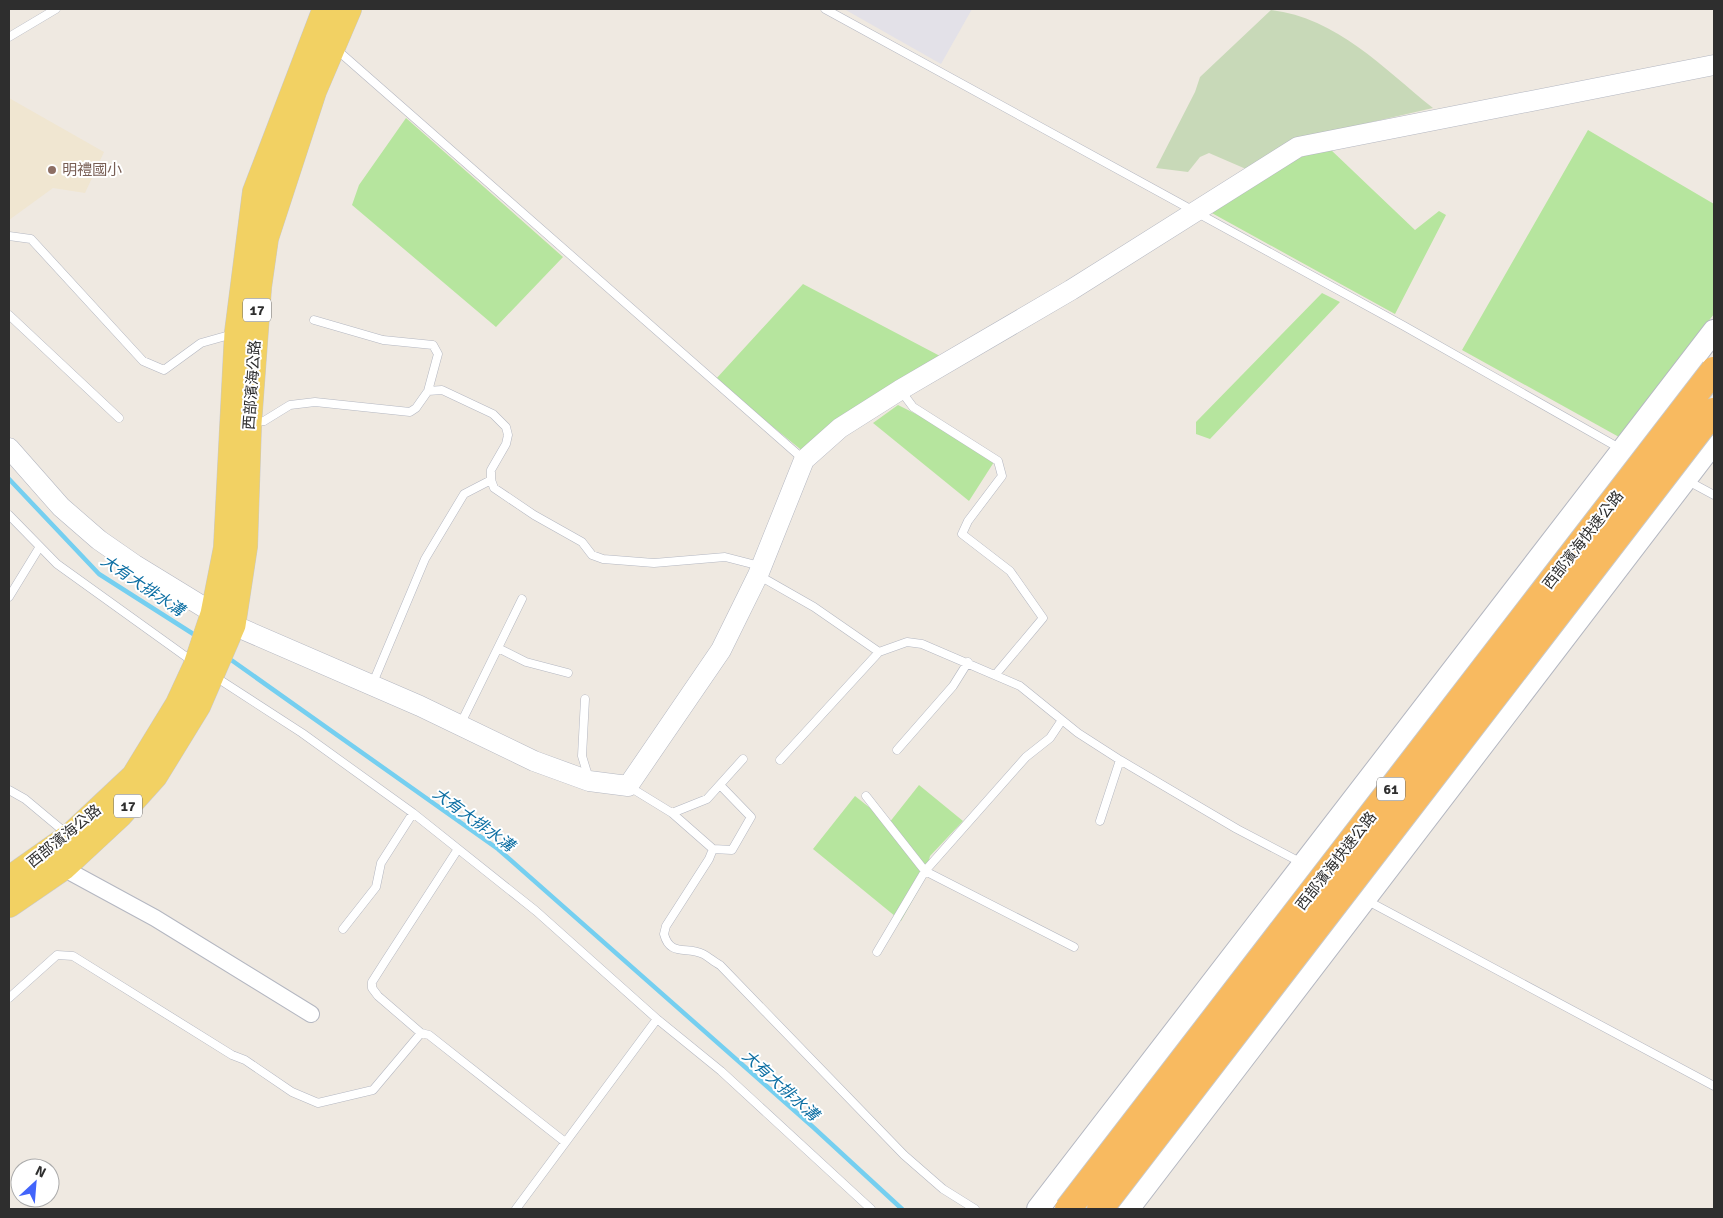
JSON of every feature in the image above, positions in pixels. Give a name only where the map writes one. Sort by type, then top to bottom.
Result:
[{"type":"highway","name":"西部濱海快速公路","points":[[1068,1209],[1714,370]]},
{"type":"highway","name":"西部濱海快速公路","points":[[1100,1209],[1714,411]]},
{"type":"main road","name":"西部濱海公路","points":[[223,619],[237,333],[255,192],[325,9]]},
{"type":"main road","name":"西部濱海公路","points":[[223,619],[245,546],[249,423],[258,287],[266,238],[275,205],[314,91],[349,9]]},
{"type":"main road","points":[[1038,1209],[1312,869],[1631,454],[1714,331]]},
{"type":"main road","points":[[1128,1209],[1714,442]]},
{"type":"main road","name":"17","points":[[204,670],[223,619]]},
{"type":"main road","name":"西部濱海公路","points":[[9,879],[77,842],[120,815],[155,776],[198,706],[204,670]]},
{"type":"main road","name":"西部濱海公路","points":[[9,905],[63,868],[77,842]]},
{"type":"street","points":[[9,448],[61,508],[99,540],[223,619],[460,725],[534,761],[589,781],[628,786],[722,650],[760,571],[804,460],[840,428],[900,390],[1070,290],[1298,147],[1714,66]]},
{"type":"street","points":[[63,868],[155,918],[311,1014]]},
{"type":"lane","points":[[9,37],[56,9]]},
{"type":"lane","points":[[825,9],[1194,213],[1404,326],[1649,463]]},
{"type":"lane","points":[[332,46],[804,460]]},
{"type":"lane","points":[[9,236],[31,239],[143,361],[164,370],[201,343],[237,333]]},
{"type":"lane","points":[[9,315],[119,418]]},
{"type":"lane","points":[[249,423],[264,421],[290,405],[315,402],[410,412],[416,408],[428,391],[438,354],[433,345],[383,340],[314,320]]},
{"type":"lane","points":[[428,391],[442,390],[493,414],[506,427],[508,435],[506,444],[491,470],[491,480],[494,488],[534,516],[582,542],[592,555],[603,558],[654,563],[725,557],[760,571],[879,652]]},
{"type":"lane","points":[[900,390],[913,407],[998,461],[1002,476],[968,521],[962,534],[1010,571],[1043,618],[996,674]]},
{"type":"lane","points":[[1658,467],[1685,479],[1714,496]]},
{"type":"lane","points":[[372,685],[425,559],[464,494],[491,480]]},
{"type":"lane","points":[[9,515],[39,548],[89,589],[204,670],[302,734],[413,813],[536,911],[657,1019],[722,1071],[871,1209]]},
{"type":"lane","points":[[9,597],[39,548]]},
{"type":"lane","points":[[460,725],[522,599]]},
{"type":"lane","points":[[780,760],[879,652],[907,642],[922,644],[996,674],[1020,686],[1062,720],[1120,760],[1237,829],[1334,882]]},
{"type":"lane","points":[[498,648],[526,662],[568,673]]},
{"type":"lane","points":[[897,750],[953,686],[968,662]]},
{"type":"lane","points":[[585,699],[582,756],[589,781]]},
{"type":"lane","points":[[877,952],[925,871],[1026,757],[1050,738],[1062,720]]},
{"type":"lane","points":[[672,813],[707,799],[743,759]]},
{"type":"lane","points":[[1100,821],[1120,760]]},
{"type":"lane","points":[[628,786],[672,813],[713,849],[732,850],[751,817],[720,785]]},
{"type":"lane","points":[[9,790],[25,799],[77,842]]},
{"type":"lane","points":[[866,796],[925,871],[1074,947]]},
{"type":"lane","points":[[344,930],[376,888],[381,864],[413,813]]},
{"type":"lane","points":[[458,849],[372,982],[372,988],[378,996],[421,1032],[429,1035],[565,1142]]},
{"type":"lane","points":[[713,849],[709,859],[666,926],[664,934],[666,941],[677,951],[702,953],[720,965],[904,1155],[943,1189],[976,1209]]},
{"type":"lane","points":[[1342,886],[1714,1086]]},
{"type":"lane","points":[[9,998],[56,955],[73,956],[232,1055],[245,1060],[292,1092],[318,1103],[373,1090],[421,1032]]},
{"type":"lane","points":[[516,1209],[657,1019]]},
{"type":"shaded area","points":[[844,9],[972,9],[941,64]]},
{"type":"shaded area","name":"明禮國小","points":[[9,98],[104,152],[85,193],[53,188],[9,220]]},
{"type":"green space","points":[[1271,10],[1295,15],[1317,23],[1338,34],[1358,47],[1433,108],[1298,139],[1246,169],[1209,153],[1200,157],[1188,172],[1156,168],[1195,92],[1200,77]]},
{"type":"green space","points":[[406,118],[563,257],[496,327],[352,205],[359,185]]},
{"type":"green space","points":[[1588,130],[1714,204],[1714,314],[1619,437],[1462,350]]},
{"type":"green space","points":[[1330,149],[1415,230],[1439,211],[1446,215],[1395,314],[1210,212],[1282,166],[1313,153]]},
{"type":"green space","points":[[803,284],[940,356],[805,453],[715,380]]},
{"type":"green space","points":[[1322,293],[1340,302],[1210,439],[1196,434],[1196,422]]},
{"type":"green space","points":[[898,405],[980,446],[994,462],[969,501],[873,423]]},
{"type":"green space","points":[[919,785],[963,821],[930,856],[924,880],[901,921],[813,849],[855,796],[889,823]]},
{"type":"waterway","name":"大有大排水溝","points":[[9,479],[99,574],[198,637]]},
{"type":"waterway","name":"大有大排水溝","points":[[227,657],[498,849],[813,1127],[902,1209]]},
{"type":"place","name":"明禮國小","points":[[52,170]]}]
